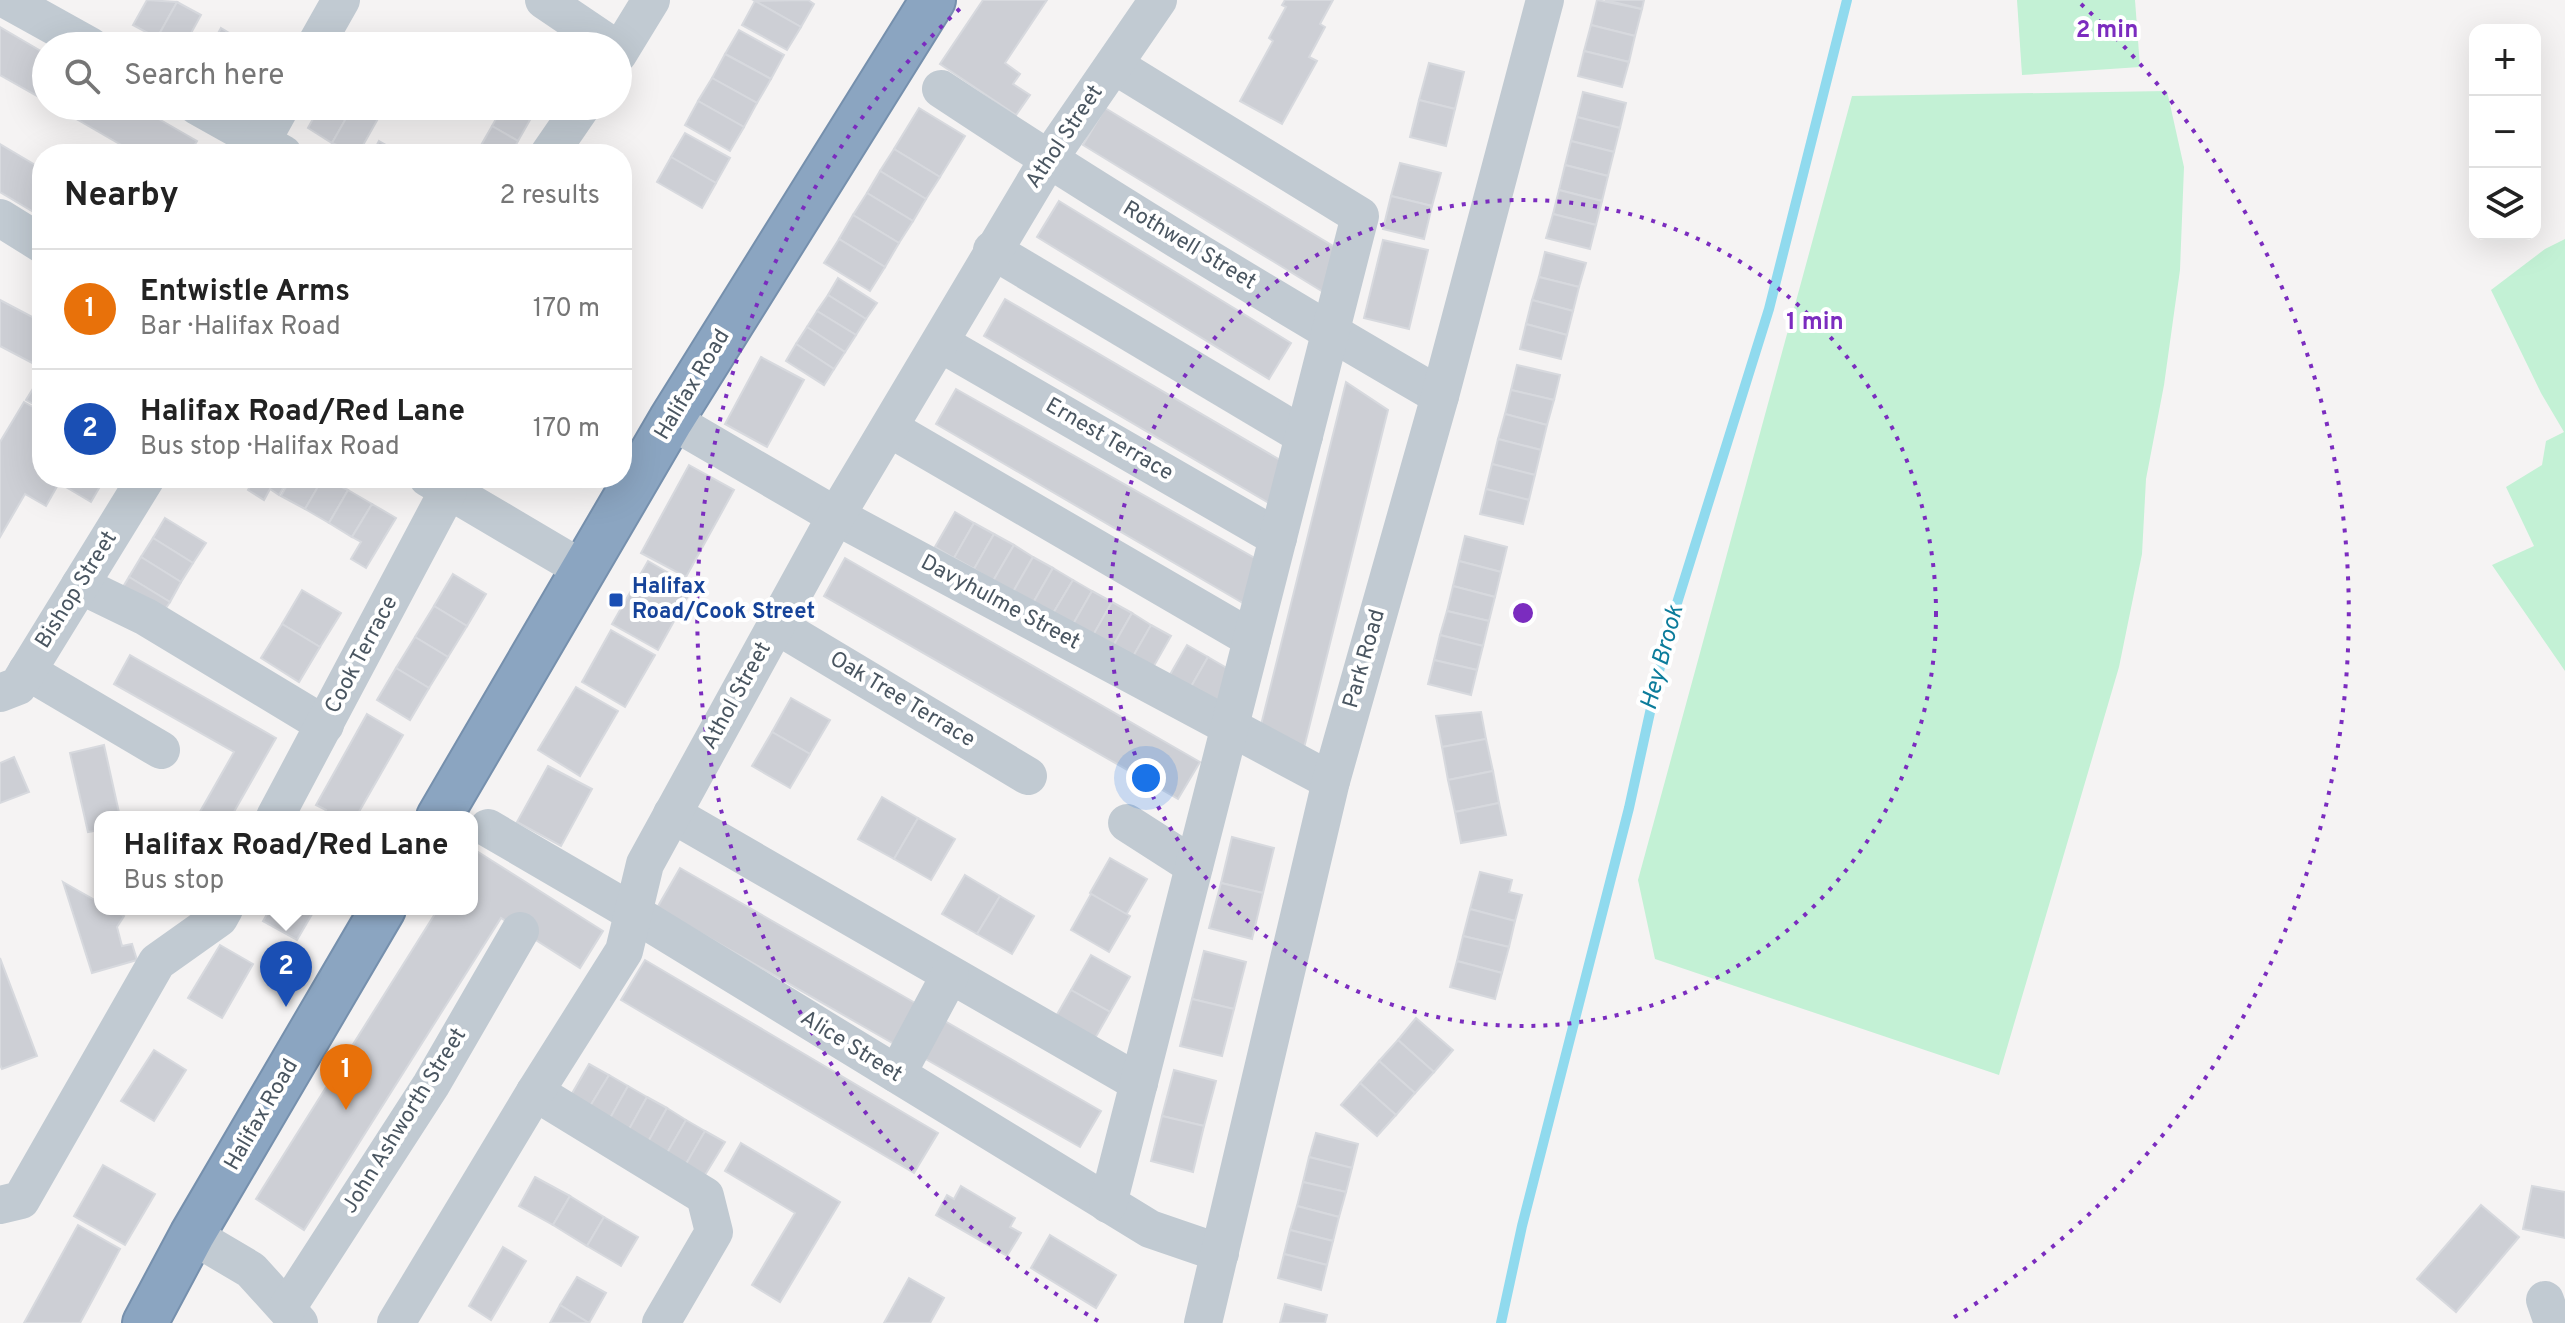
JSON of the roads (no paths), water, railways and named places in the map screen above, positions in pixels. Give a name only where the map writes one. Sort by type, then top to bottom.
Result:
[{"type":"highway","name":"Halifax Road","points":[[632,487],[933,0]]},
{"type":"highway","name":"Halifax Road","points":[[443,811],[632,488]]},
{"type":"highway","name":"Halifax Road","points":[[145,1323],[192,1235],[379,915]]},
{"type":"street","points":[[7,0],[65,32]]},
{"type":"street","points":[[323,32],[341,0]]},
{"type":"street","points":[[544,0],[590,32]]},
{"type":"street","points":[[630,32],[651,0]]},
{"type":"street","name":"Athol Street","points":[[396,1323],[624,951],[645,864],[836,516],[1048,160],[1158,0]]},
{"type":"street","name":"Park Road","points":[[1203,1323],[1331,781],[1440,396],[1545,0]]},
{"type":"street","points":[[1108,1204],[1360,216],[1114,65]]},
{"type":"street","name":"Rothwell Street","points":[[941,89],[1048,160],[1440,396]]},
{"type":"street","points":[[222,120],[265,144]]},
{"type":"street","points":[[273,144],[278,120]]},
{"type":"street","points":[[556,144],[572,120]]},
{"type":"street","points":[[0,218],[32,238]]},
{"type":"street","points":[[992,250],[1304,436]]},
{"type":"street","name":"Ernest Terrace","points":[[940,343],[1278,538]]},
{"type":"street","name":"Davyhulme Street","points":[[671,420],[836,516],[1331,781]]},
{"type":"street","points":[[889,428],[1252,639]]},
{"type":"street","name":"Bishop Street","points":[[14,682],[80,585],[140,488]]},
{"type":"street","name":"Cook Terrace","points":[[278,811],[325,725],[437,488]]},
{"type":"street","points":[[443,488],[584,570]]},
{"type":"street","points":[[80,585],[146,617],[325,725]]},
{"type":"street","name":"Oak Tree Terrace","points":[[776,625],[1028,776]]},
{"type":"street","points":[[14,682],[161,750]]},
{"type":"street","points":[[672,814],[1139,1083]]},
{"type":"street","points":[[1127,823],[1194,866]]},
{"type":"street","name":"Alice Street","points":[[488,828],[632,912],[1150,1229],[1220,1253]]},
{"type":"street","points":[[0,1205],[21,1200],[157,962],[221,915]]},
{"type":"street","name":"John Ashworth Street","points":[[293,1316],[520,931]]},
{"type":"street","points":[[897,1074],[950,975]]},
{"type":"street","points":[[535,1092],[705,1196],[714,1232],[661,1323]]},
{"type":"street","points":[[192,1235],[251,1270],[293,1316]]},
{"type":"waterway","name":"Hey Brook","points":[[1501,1323],[1522,1226],[1629,808],[1667,635],[1769,309],[1847,0]]},
{"type":"place","name":"Halifax Road/Cook Street","points":[[616,600]]},
{"type":"place","name":"Halifax Road/Red Lane","points":[[286,1007]]},
{"type":"place","name":"Entwistle Arms","points":[[346,1110]]}]
